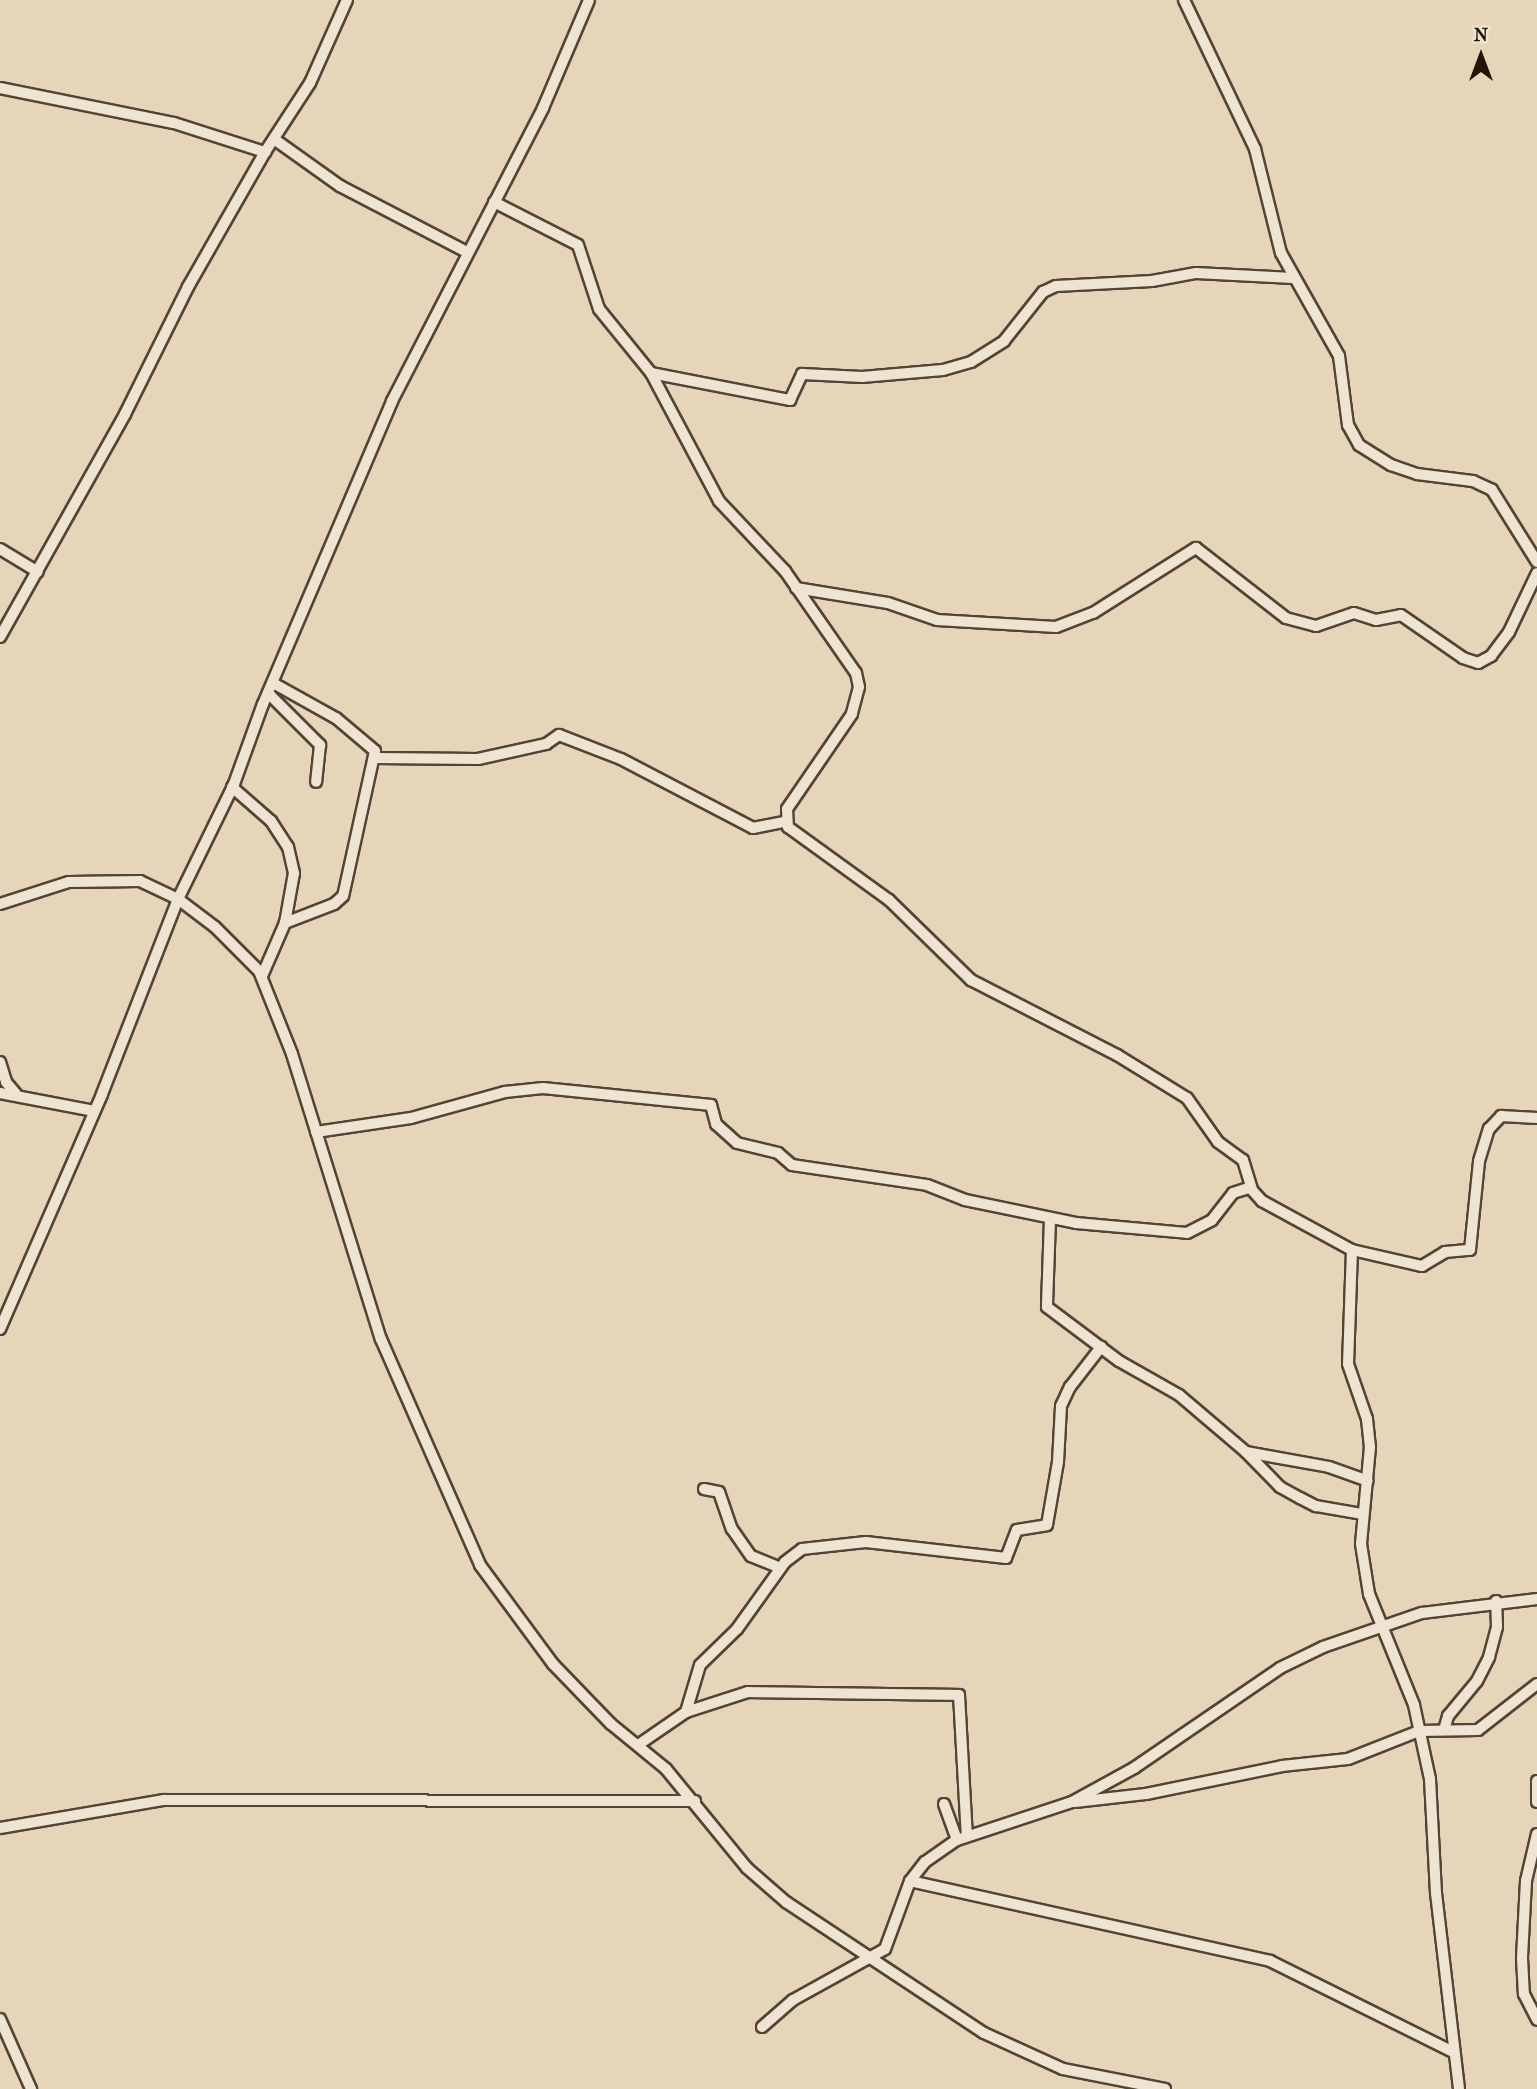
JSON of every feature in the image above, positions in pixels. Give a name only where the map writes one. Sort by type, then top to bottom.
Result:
[{"type":"street","points":[[0,636],[38,572],[265,152],[310,83],[347,0]]},
{"type":"street","points":[[0,1329],[94,1111],[178,899],[232,788],[270,688],[392,401],[543,108],[589,0]]},
{"type":"street","points":[[1184,0],[1255,149],[1281,253],[1339,356],[1348,425],[1359,445],[1391,465],[1417,474],[1473,481],[1492,490],[1537,562]]},
{"type":"street","points":[[0,88],[174,122],[265,152]]},
{"type":"street","points":[[274,139],[340,186],[467,252]]},
{"type":"street","points":[[494,202],[578,245],[599,309],[651,373],[719,501],[769,552],[856,673],[859,687],[847,725],[787,809],[785,822]]},
{"type":"street","points":[[651,373],[790,400],[802,374],[862,377],[943,370],[971,362],[1004,341],[1043,292],[1056,286],[1152,281],[1196,272],[1293,278]]},
{"type":"street","points":[[796,588],[888,603],[937,620],[1056,627],[1093,613],[1196,548],[1229,569],[1286,618],[1316,626],[1354,614],[1376,620],[1401,615],[1463,658],[1478,663],[1491,656],[1509,632],[1537,572]]},
{"type":"street","points":[[0,549],[38,572]]},
{"type":"street","points":[[270,688],[355,730],[371,743],[375,758],[343,896],[334,905],[285,923]]},
{"type":"street","points":[[270,688],[320,745],[316,782]]},
{"type":"street","points":[[375,758],[478,759],[546,744],[559,735],[621,759],[753,828],[785,822],[889,900],[971,980],[1117,1055],[1187,1098],[1218,1142],[1243,1160],[1251,1187],[1272,1208],[1352,1250],[1422,1266],[1445,1252],[1470,1250],[1479,1161],[1489,1129],[1501,1116],[1537,1118]]},
{"type":"street","points":[[232,788],[261,809],[288,847],[294,873],[285,923],[262,976]]},
{"type":"street","points":[[0,904],[88,879],[140,881],[178,899],[233,941],[262,976],[316,1132],[381,1339],[480,1565],[553,1664],[611,1724],[638,1745],[695,1801],[747,1868],[786,1902],[875,1958],[984,2034],[1063,2070],[1112,2086],[1165,2089]]},
{"type":"street","points":[[0,1062],[6,1082],[16,1094]]},
{"type":"street","points":[[316,1132],[411,1118],[530,1089],[706,1104],[713,1108],[716,1124],[737,1143],[778,1153],[792,1165],[927,1185],[965,1200],[1049,1219],[1187,1233],[1212,1220],[1233,1193],[1251,1187]]},
{"type":"street","points":[[0,1093],[94,1111]]},
{"type":"street","points":[[1049,1219],[1045,1306],[1101,1347],[1179,1395],[1246,1452],[1280,1487],[1316,1506],[1362,1514]]},
{"type":"street","points":[[1352,1250],[1348,1364],[1369,1431],[1368,1481],[1362,1514],[1366,1581],[1404,1676],[1430,1779],[1453,2052],[1459,2089]]},
{"type":"street","points":[[686,1712],[700,1665],[749,1616],[780,1568],[802,1549],[841,1542],[1009,1557],[1017,1530],[1046,1525],[1058,1462],[1061,1406],[1070,1387],[1101,1347]]},
{"type":"street","points":[[1246,1452],[1329,1467],[1368,1481]]},
{"type":"street","points":[[704,1489],[718,1490],[732,1529],[751,1556],[780,1568]]},
{"type":"street","points":[[762,2027],[811,1989],[875,1958],[888,1945],[910,1881],[925,1862],[962,1838],[1072,1802],[1134,1768],[1280,1668],[1381,1624],[1496,1601],[1537,1599]]},
{"type":"street","points":[[1444,1731],[1448,1716],[1477,1681],[1489,1657],[1497,1627],[1496,1601]]},
{"type":"street","points":[[1072,1802],[1146,1794],[1282,1766],[1348,1759],[1419,1731],[1483,1727],[1537,1684]]},
{"type":"street","points":[[638,1745],[686,1712],[748,1692],[961,1695],[962,1838]]},
{"type":"street","points":[[1537,1781],[1537,1802]]},
{"type":"street","points":[[0,1828],[164,1800],[695,1801]]},
{"type":"street","points":[[944,1804],[962,1838]]},
{"type":"street","points":[[1537,1834],[1525,1881],[1522,1970],[1528,2008],[1537,2020]]},
{"type":"street","points":[[910,1881],[1270,1961],[1453,2052]]},
{"type":"street","points":[[0,2019],[32,2089]]}]
